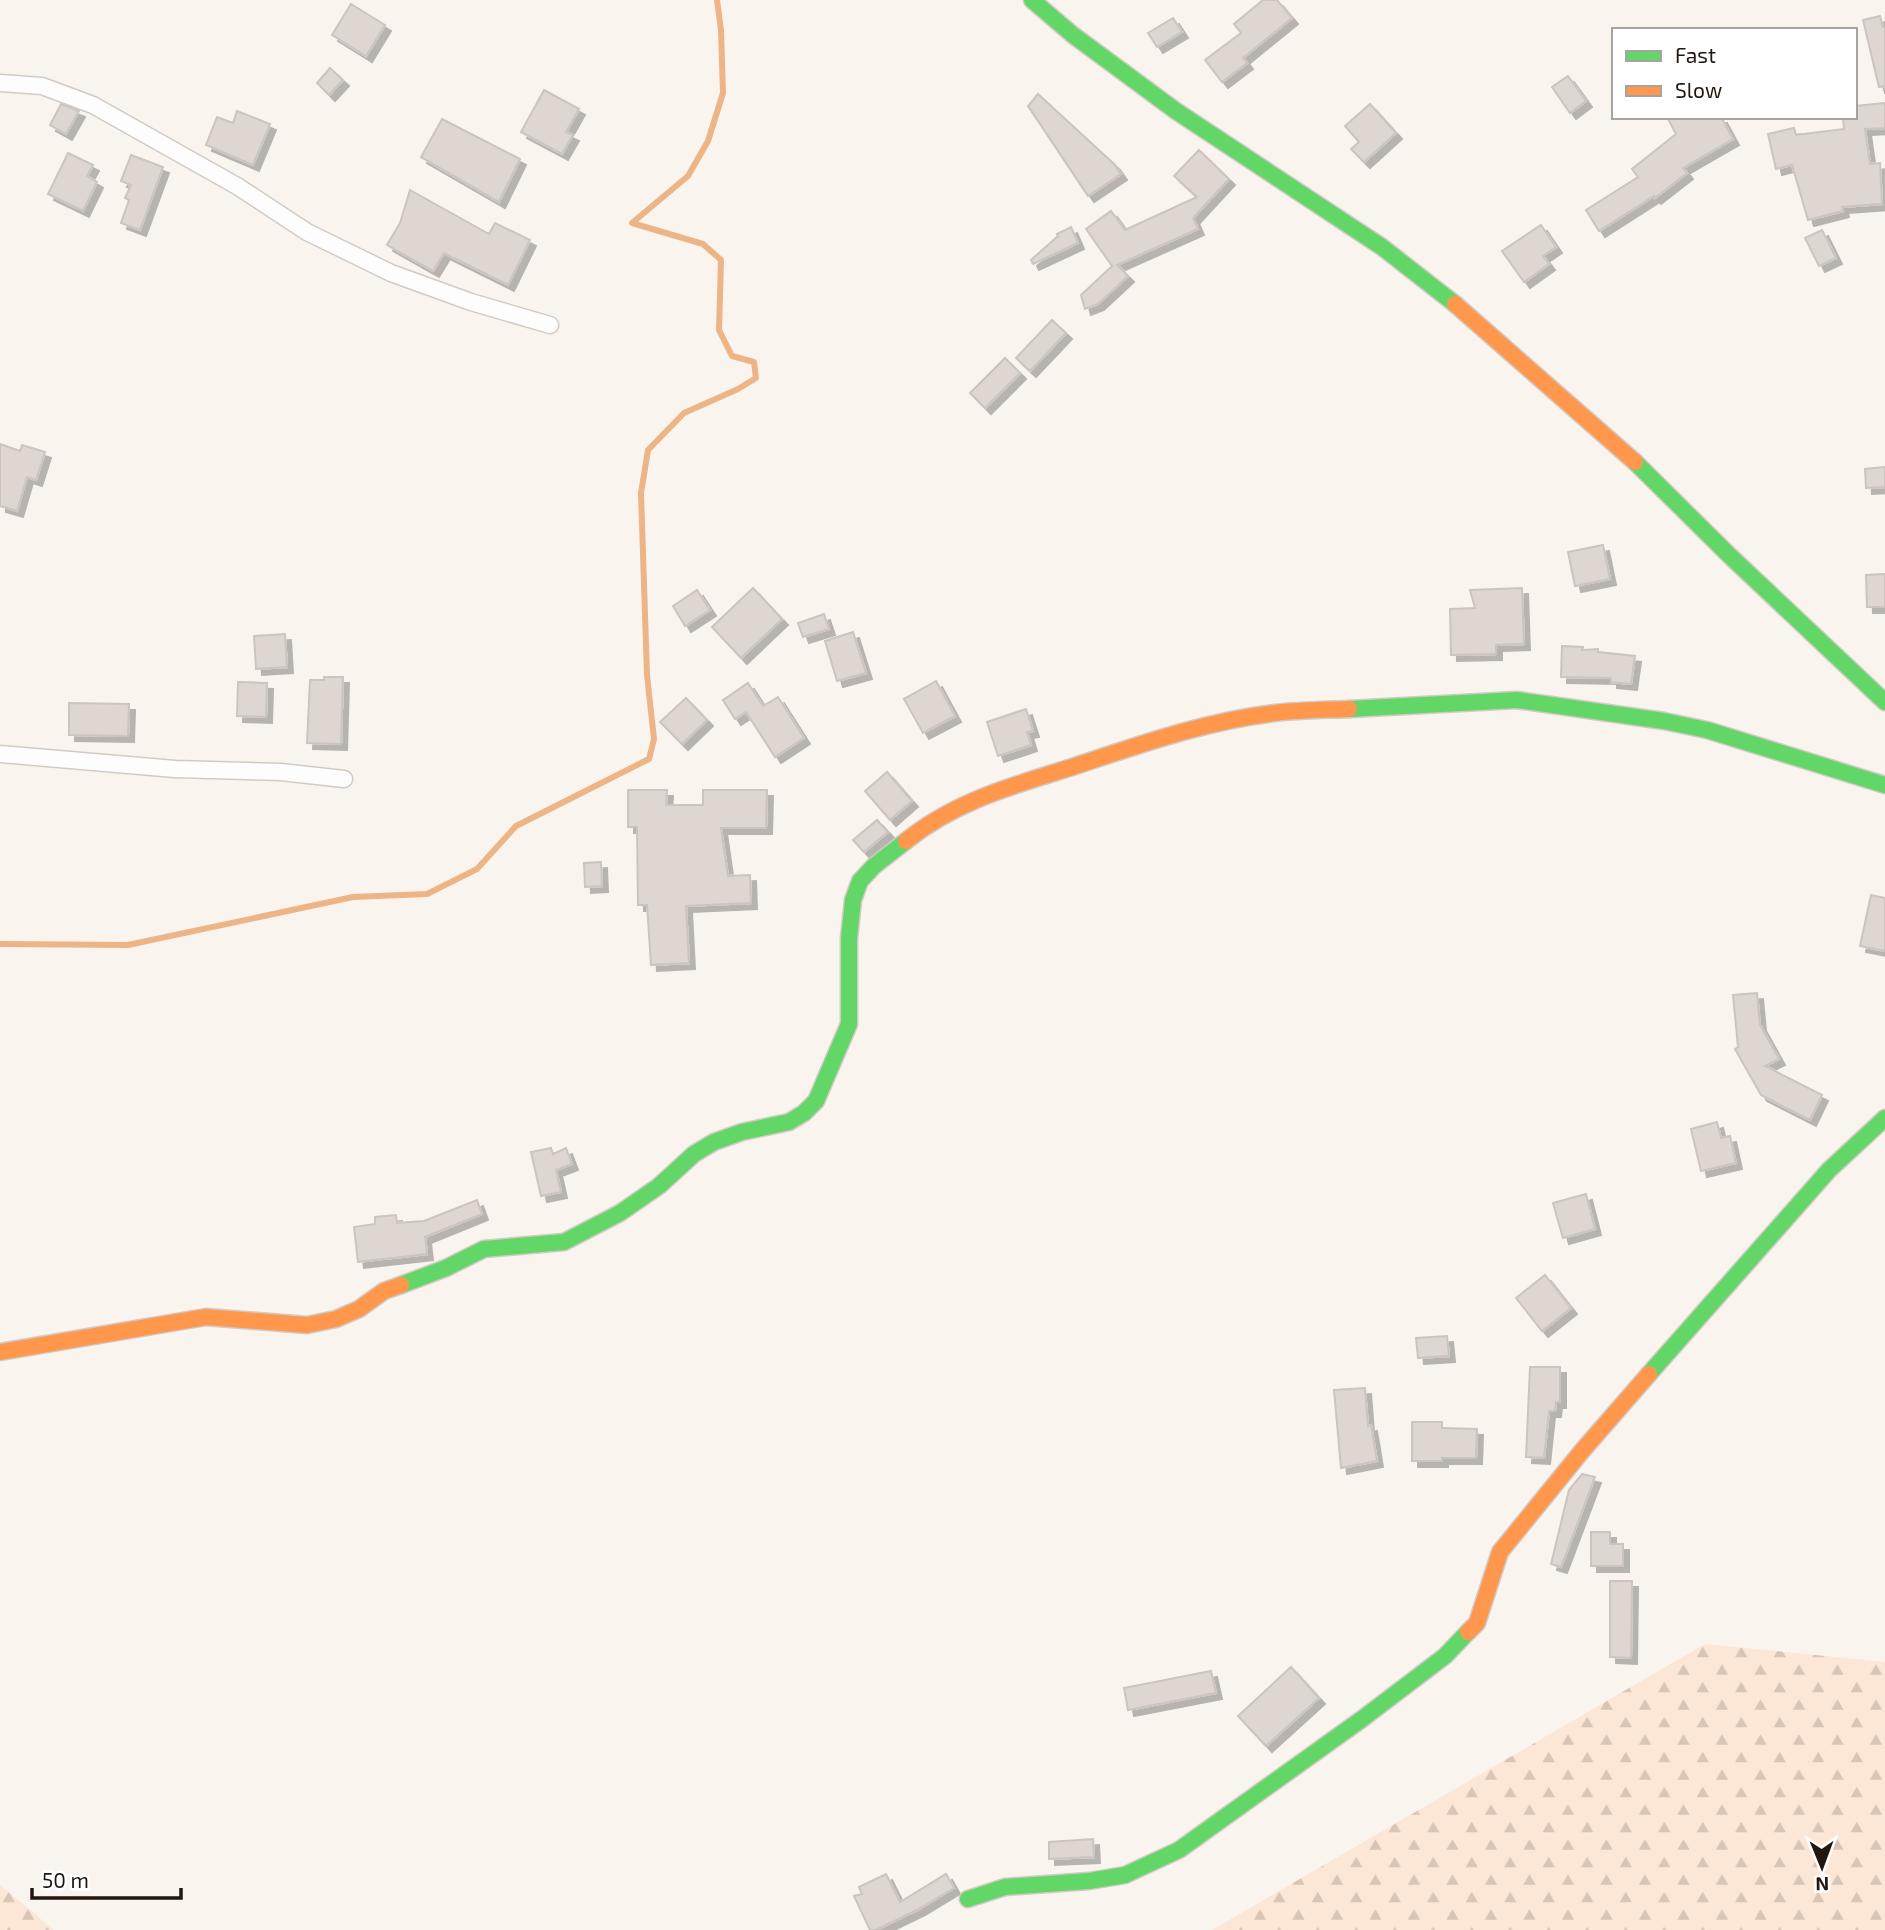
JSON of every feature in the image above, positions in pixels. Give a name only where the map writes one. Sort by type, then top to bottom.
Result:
[{"type":"street","points":[[1032,0],[1073,35],[1177,111],[1382,247],[1476,320],[1650,475],[1730,556],[1885,702]]},
{"type":"street","points":[[0,83],[42,86],[93,105],[237,186],[307,232],[391,273],[471,302],[550,325]]},
{"type":"street","points":[[0,1352],[206,1317],[307,1325],[327,1321],[359,1309],[384,1292],[446,1268],[484,1249],[564,1242],[586,1232],[659,1186],[694,1154],[714,1142],[742,1132],[789,1122],[804,1113],[816,1101],[849,1024],[849,938],[853,900],[860,881],[874,866],[928,823],[960,806],[1002,789],[1137,746],[1228,721],[1275,713],[1517,700],[1664,721],[1707,730],[1885,785]]},
{"type":"street","points":[[0,754],[175,769],[281,772],[344,779]]},
{"type":"street","points":[[968,1899],[1005,1887],[1089,1881],[1125,1875],[1179,1850],[1445,1656],[1477,1623],[1500,1552],[1582,1451],[1829,1170],[1885,1118]]},
{"type":"green space","points":[[1705,1644],[1885,1662],[1885,1930],[1212,1930]]},
{"type":"green space","points":[[0,1885],[54,1930],[0,1930]]},
{"type":"building","points":[[1263,0],[1277,0],[1292,18],[1243,58],[1247,63],[1222,82],[1205,60],[1241,33],[1234,24]]},
{"type":"building","points":[[351,4],[385,25],[366,56],[332,35]]},
{"type":"building","points":[[1880,16],[1885,27],[1885,86],[1879,87],[1863,20]]},
{"type":"building","points":[[1173,18],[1182,32],[1157,47],[1148,33]]},
{"type":"building","points":[[330,68],[343,80],[329,95],[317,83]]},
{"type":"building","points":[[1568,76],[1586,101],[1570,113],[1552,87]]},
{"type":"building","points":[[544,90],[579,109],[566,132],[573,135],[562,154],[521,132]]},
{"type":"building","points":[[1038,94],[1114,164],[1121,174],[1088,196],[1028,106]]},
{"type":"building","points":[[1885,103],[1885,128],[1865,129],[1870,164],[1880,163],[1882,204],[1842,207],[1843,211],[1808,220],[1792,165],[1776,169],[1768,134],[1794,128],[1796,135],[1844,129],[1843,119],[1857,119],[1857,106]]},
{"type":"building","points":[[61,104],[79,111],[66,134],[50,125]]},
{"type":"building","points":[[1370,104],[1396,133],[1364,162],[1351,149],[1359,142],[1345,126]]},
{"type":"building","points":[[237,111],[270,124],[253,165],[206,145],[217,117],[233,123]]},
{"type":"building","points":[[442,119],[520,159],[499,202],[421,157]]},
{"type":"building","points":[[1668,119],[1722,119],[1733,139],[1683,168],[1687,173],[1655,198],[1654,196],[1599,231],[1586,210],[1638,177],[1632,169],[1676,134]]},
{"type":"building","points":[[1199,150],[1229,179],[1193,218],[1198,229],[1117,265],[1128,276],[1098,304],[1085,309],[1081,295],[1112,266],[1086,229],[1111,211],[1125,230],[1197,197],[1174,176]]},
{"type":"building","points":[[68,153],[93,165],[87,176],[97,182],[83,211],[48,194]]},
{"type":"building","points":[[131,155],[163,167],[140,230],[121,223],[129,200],[125,198],[131,185],[121,181]]},
{"type":"building","points":[[410,190],[489,234],[495,223],[530,240],[508,285],[444,253],[433,271],[387,245],[400,223]]},
{"type":"building","points":[[1541,225],[1556,247],[1543,256],[1549,264],[1524,282],[1502,251]]},
{"type":"building","points":[[1071,227],[1078,243],[1033,264],[1031,260],[1058,236],[1057,234]]},
{"type":"building","points":[[1822,230],[1836,258],[1819,266],[1805,238]]},
{"type":"building","points":[[1052,320],[1066,333],[1030,371],[1016,358]]},
{"type":"building","points":[[1005,358],[1020,373],[985,408],[970,393]]},
{"type":"building","points":[[0,444],[20,451],[22,445],[45,452],[36,480],[27,477],[17,511],[0,506]]},
{"type":"building","points":[[1885,467],[1885,487],[1866,488],[1865,469]]},
{"type":"building","points":[[1603,545],[1610,579],[1575,586],[1568,552]]},
{"type":"building","points":[[1885,574],[1885,607],[1867,607],[1866,575]]},
{"type":"building","points":[[753,588],[782,619],[741,658],[712,627]]},
{"type":"building","points":[[1522,588],[1524,644],[1496,645],[1496,654],[1451,655],[1450,609],[1475,608],[1470,590]]},
{"type":"building","points":[[697,590],[710,610],[685,626],[673,606]]},
{"type":"building","points":[[824,614],[829,629],[803,637],[798,623]]},
{"type":"building","points":[[853,632],[866,673],[837,681],[825,641]]},
{"type":"building","points":[[285,634],[287,667],[256,669],[254,636]]},
{"type":"building","points":[[1562,646],[1635,656],[1631,684],[1611,682],[1611,678],[1561,677]]},
{"type":"building","points":[[324,677],[343,677],[341,744],[307,743],[310,680],[324,680]]},
{"type":"building","points":[[936,681],[955,716],[923,733],[904,699]]},
{"type":"building","points":[[238,682],[267,683],[266,717],[237,716]]},
{"type":"building","points":[[748,683],[763,706],[778,697],[804,738],[775,757],[746,712],[735,719],[723,700]]},
{"type":"building","points":[[686,698],[707,720],[682,744],[660,722]]},
{"type":"building","points":[[69,703],[129,704],[128,736],[69,735]]},
{"type":"building","points":[[1026,709],[1033,731],[1027,732],[1031,745],[998,756],[987,722]]},
{"type":"building","points":[[887,772],[912,801],[890,820],[865,791]]},
{"type":"building","points":[[628,790],[667,790],[666,805],[703,805],[703,790],[767,790],[766,828],[721,828],[728,876],[750,875],[751,903],[686,906],[689,963],[651,965],[647,905],[638,905],[637,827],[628,827]]},
{"type":"building","points":[[877,820],[888,832],[864,852],[853,840]]},
{"type":"building","points":[[601,862],[602,886],[585,887],[584,863]]},
{"type":"building","points":[[1871,895],[1885,898],[1885,951],[1860,946]]},
{"type":"building","points":[[1757,993],[1760,1025],[1779,1059],[1765,1066],[1822,1095],[1810,1120],[1761,1095],[1735,1049],[1738,1047],[1733,995]]},
{"type":"building","points":[[1717,1122],[1721,1138],[1730,1136],[1736,1163],[1701,1171],[1691,1129]]},
{"type":"building","points":[[551,1148],[553,1154],[566,1148],[572,1164],[556,1170],[561,1192],[541,1196],[531,1152]]},
{"type":"building","points":[[1586,1194],[1595,1229],[1563,1238],[1553,1203]]},
{"type":"building","points":[[477,1200],[482,1214],[425,1237],[427,1254],[358,1262],[354,1227],[375,1224],[375,1217],[396,1215],[397,1223],[424,1221]]},
{"type":"building","points":[[1545,1275],[1571,1308],[1542,1331],[1516,1298]]},
{"type":"building","points":[[1447,1336],[1449,1356],[1418,1358],[1416,1338]]},
{"type":"building","points":[[1530,1367],[1560,1367],[1560,1402],[1556,1402],[1555,1411],[1549,1411],[1544,1458],[1526,1457]]},
{"type":"building","points":[[1365,1388],[1368,1426],[1371,1425],[1377,1461],[1341,1468],[1334,1390]]},
{"type":"building","points":[[1412,1422],[1442,1422],[1442,1428],[1477,1429],[1476,1458],[1412,1461]]},
{"type":"building","points":[[1582,1474],[1595,1477],[1561,1567],[1551,1564],[1569,1490]]},
{"type":"building","points":[[1591,1532],[1610,1532],[1610,1544],[1623,1544],[1623,1566],[1591,1566]]},
{"type":"building","points":[[1610,1581],[1632,1581],[1631,1658],[1610,1657]]},
{"type":"building","points":[[1291,1667],[1319,1698],[1266,1746],[1238,1716]]},
{"type":"building","points":[[1211,1671],[1216,1693],[1128,1710],[1124,1688]]},
{"type":"building","points":[[1093,1839],[1094,1857],[1049,1859],[1049,1842]]},
{"type":"building","points":[[886,1874],[900,1902],[946,1874],[954,1888],[919,1909],[876,1930],[870,1930],[854,1896],[862,1894],[859,1887]]},
{"type":"waterway","points":[[0,944],[128,945],[353,897],[427,894],[477,869],[516,826],[649,759],[654,739],[647,675],[641,493],[648,450],[684,413],[756,378],[754,362],[732,356],[719,330],[721,260],[703,244],[632,223],[688,176],[708,141],[723,93],[717,0]]},
{"type":"traffic: fast","points":[[1032,0],[1073,35],[1176,111],[1382,247],[1455,304]]},
{"type":"traffic: fast","points":[[1635,462],[1885,702]]},
{"type":"traffic: fast","points":[[1349,709],[1517,700],[1664,721],[1707,730],[1885,785]]},
{"type":"traffic: fast","points":[[401,1285],[446,1268],[484,1249],[564,1242],[620,1213],[659,1186],[694,1154],[714,1142],[742,1132],[789,1122],[804,1113],[816,1101],[849,1024],[849,938],[853,900],[860,881],[874,866],[906,841]]},
{"type":"traffic: fast","points":[[1649,1374],[1829,1170],[1885,1118]]},
{"type":"traffic: fast","points":[[968,1899],[1005,1887],[1089,1881],[1125,1875],[1179,1850],[1362,1719],[1445,1656],[1468,1632]]},
{"type":"traffic: slow","points":[[1455,304],[1635,462]]},
{"type":"traffic: slow","points":[[906,841],[924,827],[984,797],[1171,735],[1249,717],[1293,711],[1349,709]]},
{"type":"traffic: slow","points":[[0,1352],[206,1317],[307,1325],[336,1319],[359,1309],[384,1291],[401,1285]]},
{"type":"traffic: slow","points":[[1468,1632],[1477,1623],[1500,1552],[1649,1374]]}]
